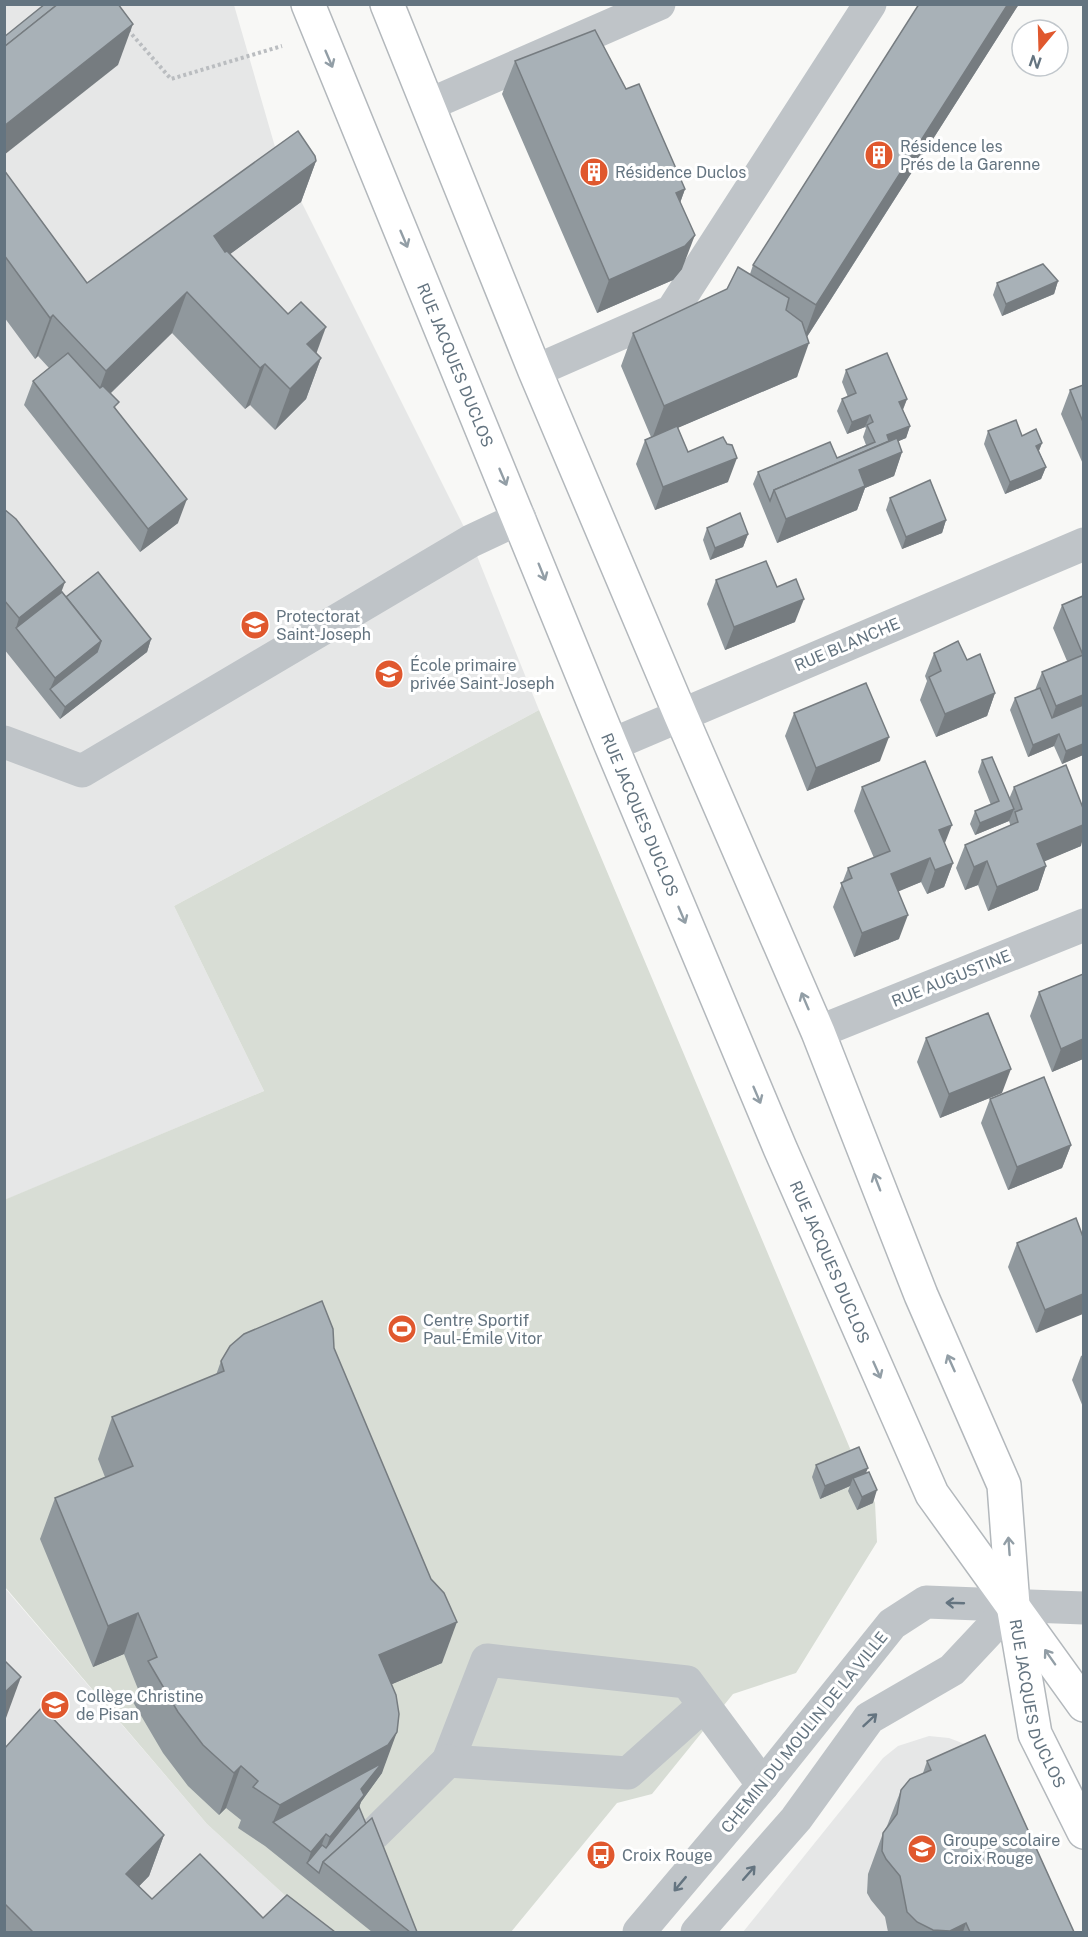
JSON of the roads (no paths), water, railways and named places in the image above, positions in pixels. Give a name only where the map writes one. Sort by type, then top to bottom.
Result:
[{"type":"main road","name":"RUE JACQUES DUCLOS","points":[[308,4],[611,745],[780,1148],[932,1494],[1083,1705]]},
{"type":"main road","name":"RUE JACQUES DUCLOS","points":[[387,4],[535,371],[818,1032],[921,1294],[1004,1485],[1013,1605],[1035,1734],[1083,1832]]},
{"type":"street","points":[[428,105],[659,4]]},
{"type":"street","points":[[535,371],[672,310],[870,4]]},
{"type":"street","points":[[4,742],[82,771],[471,541],[520,518]]},
{"type":"street","name":"RUE BLANCHE","points":[[611,745],[1083,544]]},
{"type":"street","name":"RUE AUGUSTINE","points":[[818,1032],[1083,925]]},
{"type":"street","name":"CHEMIN DU MOULIN DE LA VILLE","points":[[639,1932],[763,1785],[892,1624],[926,1602],[1083,1608]]},
{"type":"street","points":[[697,1932],[796,1819],[869,1718],[951,1670],[1013,1605]]},
{"type":"street","points":[[374,1834],[448,1761],[487,1660],[687,1682],[763,1785]]},
{"type":"street","points":[[448,1761],[628,1773],[704,1706]]},
{"type":"place","name":"Résidence les Prés de la Garenne","points":[[879,155]]},
{"type":"place","name":"Résidence Duclos","points":[[594,172]]},
{"type":"place","name":"Protectorat Saint-Joseph","points":[[255,625]]},
{"type":"place","name":"École primaire privée Saint-Joseph","points":[[389,674]]},
{"type":"place","name":"Centre Sportif Paul-Émile Vitor","points":[[402,1329]]},
{"type":"place","name":"Collège Christine de Pisan","points":[[55,1705]]},
{"type":"place","name":"Groupe scolaire Croix Rouge","points":[[922,1849]]},
{"type":"place","name":"Croix Rouge","points":[[601,1855]]}]
